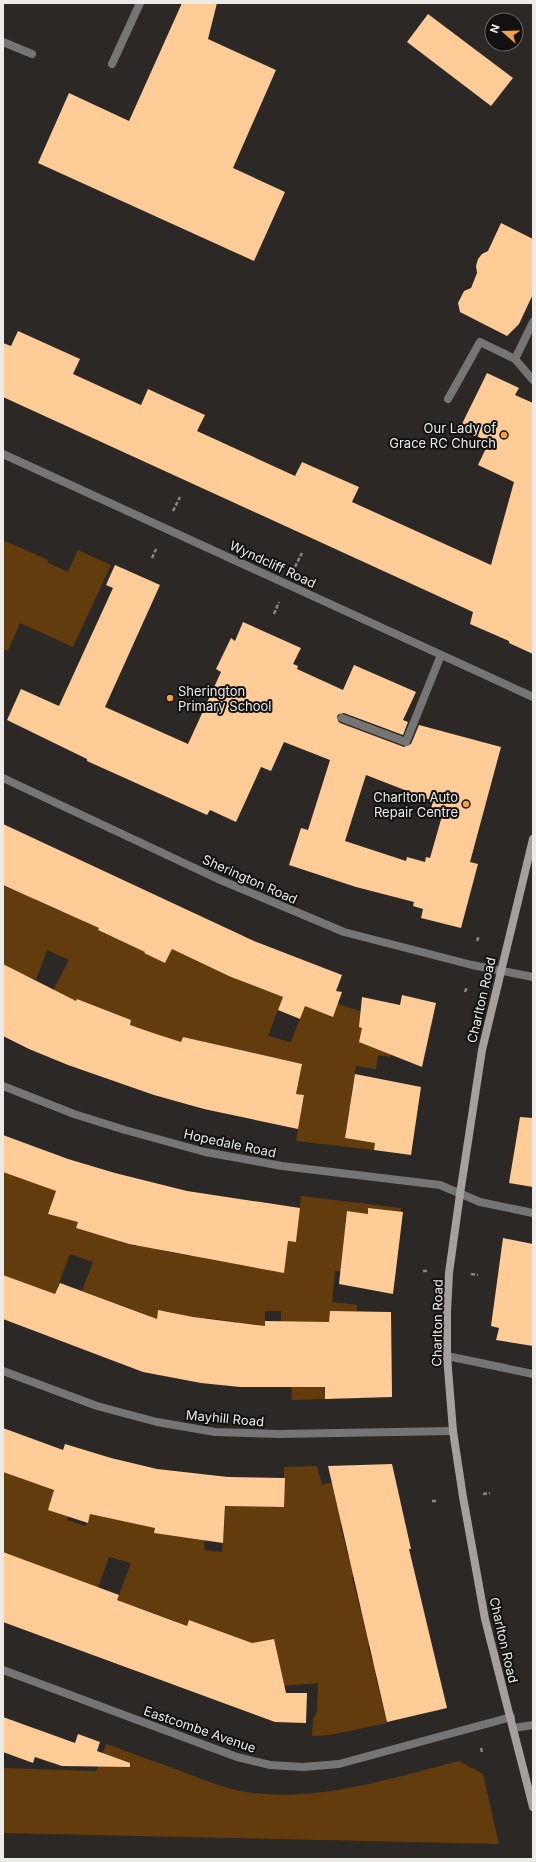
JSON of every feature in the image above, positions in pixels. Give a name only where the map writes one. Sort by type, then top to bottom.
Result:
[{"type":"main road","name":"Charlton Road","points":[[533,839],[500,970],[482,1050],[449,1273],[447,1312],[447,1356],[453,1431],[463,1497],[485,1619],[533,1807]]},
{"type":"street","points":[[112,64],[140,3]]},
{"type":"street","points":[[3,42],[32,54]]},
{"type":"street","points":[[515,359],[533,322]]},
{"type":"street","points":[[448,399],[480,342],[515,359],[533,380]]},
{"type":"street","name":"Wyndcliff Road","points":[[3,454],[533,697]]},
{"type":"street","points":[[342,718],[406,742],[441,655]]},
{"type":"street","name":"Sherington Road","points":[[3,778],[218,879],[344,932],[472,965],[533,978]]},
{"type":"street","name":"Hopedale Road","points":[[3,1086],[74,1114],[205,1152],[282,1166],[440,1185],[480,1202],[533,1213]]},
{"type":"street","points":[[447,1356],[533,1374]]},
{"type":"street","name":"Mayhill Road","points":[[3,1371],[97,1406],[157,1422],[215,1432],[279,1434],[453,1431]]},
{"type":"street","name":"Eastcombe Avenue","points":[[3,1670],[237,1758],[270,1765],[303,1767],[339,1764],[511,1717]]},
{"type":"street","points":[[513,1728],[533,1725]]},
{"type":"path","points":[[170,516],[180,496]]},
{"type":"path","points":[[152,558],[160,541]]},
{"type":"path","points":[[293,572],[302,553]]},
{"type":"path","points":[[274,614],[282,596]]},
{"type":"path","points":[[477,941],[478,936]]},
{"type":"path","points":[[465,992],[467,987]]},
{"type":"path","points":[[423,1271],[429,1271]]},
{"type":"path","points":[[471,1274],[478,1275]]},
{"type":"path","points":[[483,1494],[490,1493]]},
{"type":"path","points":[[432,1501],[438,1501]]},
{"type":"path","points":[[481,1748],[482,1752]]},
{"type":"shaded area","points":[[3,540],[48,560],[47,562],[68,572],[78,550],[111,565],[73,647],[20,623],[8,651],[3,649]]},
{"type":"shaded area","points":[[19,878],[40,887],[35,900],[62,912],[67,900],[78,918],[99,928],[98,930],[112,937],[119,924],[151,939],[144,953],[165,963],[172,949],[236,979],[283,997],[268,1036],[291,1042],[305,1006],[335,1003],[366,1013],[393,1044],[390,1057],[378,1055],[376,1069],[356,1066],[351,1096],[381,1101],[379,1113],[349,1109],[345,1138],[375,1143],[374,1150],[296,1141],[304,1095],[296,1094],[302,1064],[183,1037],[175,1066],[121,1048],[131,1020],[77,999],[76,1002],[53,990],[69,960],[47,950],[36,980],[20,973],[3,972],[6,965],[3,964],[3,886],[13,890]]},
{"type":"shaded area","points":[[3,1171],[56,1191],[49,1214],[78,1222],[76,1228],[92,1233],[100,1204],[120,1242],[136,1246],[144,1216],[164,1220],[159,1250],[190,1256],[196,1227],[211,1229],[207,1259],[237,1264],[243,1235],[284,1270],[288,1241],[296,1242],[301,1196],[401,1208],[401,1212],[368,1209],[368,1214],[347,1211],[361,1273],[335,1271],[332,1302],[357,1305],[357,1322],[325,1322],[323,1361],[325,1399],[292,1400],[291,1367],[280,1352],[281,1311],[265,1311],[265,1329],[235,1352],[237,1322],[206,1318],[204,1348],[187,1316],[158,1310],[155,1339],[148,1338],[150,1316],[82,1291],[93,1262],[70,1254],[55,1294],[3,1275]]},
{"type":"shaded area","points":[[317,1466],[322,1485],[332,1482],[336,1500],[363,1518],[340,1524],[348,1556],[371,1551],[375,1571],[352,1577],[360,1608],[382,1603],[384,1642],[368,1646],[372,1662],[394,1657],[397,1669],[375,1674],[387,1723],[330,1735],[312,1736],[313,1720],[317,1712],[318,1683],[270,1687],[219,1631],[189,1620],[178,1650],[166,1645],[175,1621],[117,1600],[131,1563],[109,1557],[88,1616],[26,1567],[28,1561],[16,1557],[3,1585],[3,1472],[46,1487],[56,1483],[50,1504],[53,1511],[71,1507],[67,1520],[86,1526],[98,1490],[207,1510],[204,1550],[222,1552],[226,1505],[284,1507],[284,1467]]},
{"type":"shaded area","points":[[106,1744],[225,1787],[244,1792],[279,1795],[331,1791],[383,1781],[459,1761],[483,1774],[499,1844],[3,1833],[3,1768],[96,1771]]},
{"type":"building","points":[[182,3],[217,3],[208,39],[276,70],[233,168],[285,192],[254,261],[38,163],[69,93],[129,121]]},
{"type":"building","points":[[428,14],[513,78],[491,106],[407,42]]},
{"type":"building","points":[[501,223],[533,239],[533,294],[519,324],[507,336],[460,312],[458,303],[464,291],[471,288],[477,273],[476,266],[478,259],[482,254],[488,251]]},
{"type":"building","points":[[18,331],[80,359],[73,374],[141,405],[148,389],[205,415],[197,431],[295,476],[302,462],[359,487],[352,502],[491,565],[514,482],[478,465],[489,442],[460,428],[487,373],[519,388],[515,395],[533,403],[533,654],[509,643],[509,641],[470,624],[473,612],[3,397],[3,343],[11,346]]},
{"type":"building","points":[[115,565],[160,585],[105,707],[188,744],[221,672],[216,669],[231,638],[235,641],[243,622],[301,648],[293,664],[298,666],[297,669],[343,690],[354,665],[416,692],[403,720],[408,722],[403,735],[344,713],[337,716],[340,723],[404,747],[411,744],[419,725],[501,747],[470,862],[478,864],[461,928],[421,918],[423,909],[413,906],[414,902],[356,887],[289,865],[301,828],[308,830],[330,760],[284,742],[271,771],[261,767],[236,822],[210,810],[207,815],[87,761],[87,759],[7,720],[21,689],[59,706],[113,588],[106,585]],"holes":[[[366,775],[433,801],[430,813],[442,816],[430,858],[426,857],[425,862],[407,857],[406,861],[345,841]]]},
{"type":"building","points":[[3,824],[254,941],[342,975],[336,991],[342,992],[333,1017],[305,1006],[300,1019],[278,1010],[283,997],[231,977],[172,949],[165,963],[98,930],[99,928],[3,885]]},
{"type":"building","points":[[3,964],[76,1001],[77,999],[131,1020],[130,1025],[156,1034],[181,1042],[183,1037],[302,1064],[296,1094],[304,1095],[298,1129],[204,1109],[154,1095],[68,1065],[29,1049],[3,1036]]},
{"type":"building","points":[[402,995],[436,1003],[422,1067],[359,1042],[362,1028],[359,1027],[362,997],[400,1005]]},
{"type":"building","points":[[355,1074],[421,1087],[411,1155],[374,1150],[375,1143],[345,1138]]},
{"type":"building","points":[[520,1117],[533,1118],[533,1187],[509,1183]]},
{"type":"building","points":[[3,1135],[68,1159],[115,1173],[187,1191],[300,1208],[296,1242],[288,1241],[284,1273],[129,1244],[76,1228],[78,1222],[48,1214],[56,1191],[3,1172]]},
{"type":"building","points":[[368,1208],[403,1212],[393,1294],[339,1284],[347,1211],[368,1214]]},
{"type":"building","points":[[503,1238],[533,1244],[533,1346],[496,1340],[499,1328],[491,1326]]},
{"type":"building","points":[[3,1275],[55,1294],[60,1283],[157,1319],[158,1310],[193,1317],[265,1326],[265,1321],[329,1322],[330,1311],[391,1312],[392,1397],[325,1399],[325,1387],[240,1387],[201,1383],[143,1372],[3,1319]]},
{"type":"building","points":[[3,1428],[63,1450],[65,1444],[111,1458],[157,1469],[228,1477],[285,1478],[284,1507],[225,1506],[223,1543],[154,1533],[155,1528],[90,1514],[88,1523],[48,1510],[54,1490],[3,1472]]},
{"type":"building","points":[[392,1464],[411,1549],[409,1549],[447,1708],[387,1722],[328,1466]]},
{"type":"building","points":[[3,1552],[119,1595],[117,1600],[187,1626],[189,1620],[252,1643],[274,1639],[286,1693],[307,1693],[306,1723],[275,1722],[3,1622]]},
{"type":"building","points":[[3,1717],[75,1743],[78,1734],[100,1742],[97,1751],[130,1763],[130,1767],[62,1766],[35,1757],[33,1763],[3,1752]]},
{"type":"place","name":"Our Lady of Grace RC Church","points":[[504,435]]},
{"type":"place","name":"Sherington Primary School","points":[[170,698]]},
{"type":"place","name":"Charlton Auto Repair Centre","points":[[466,804]]}]
